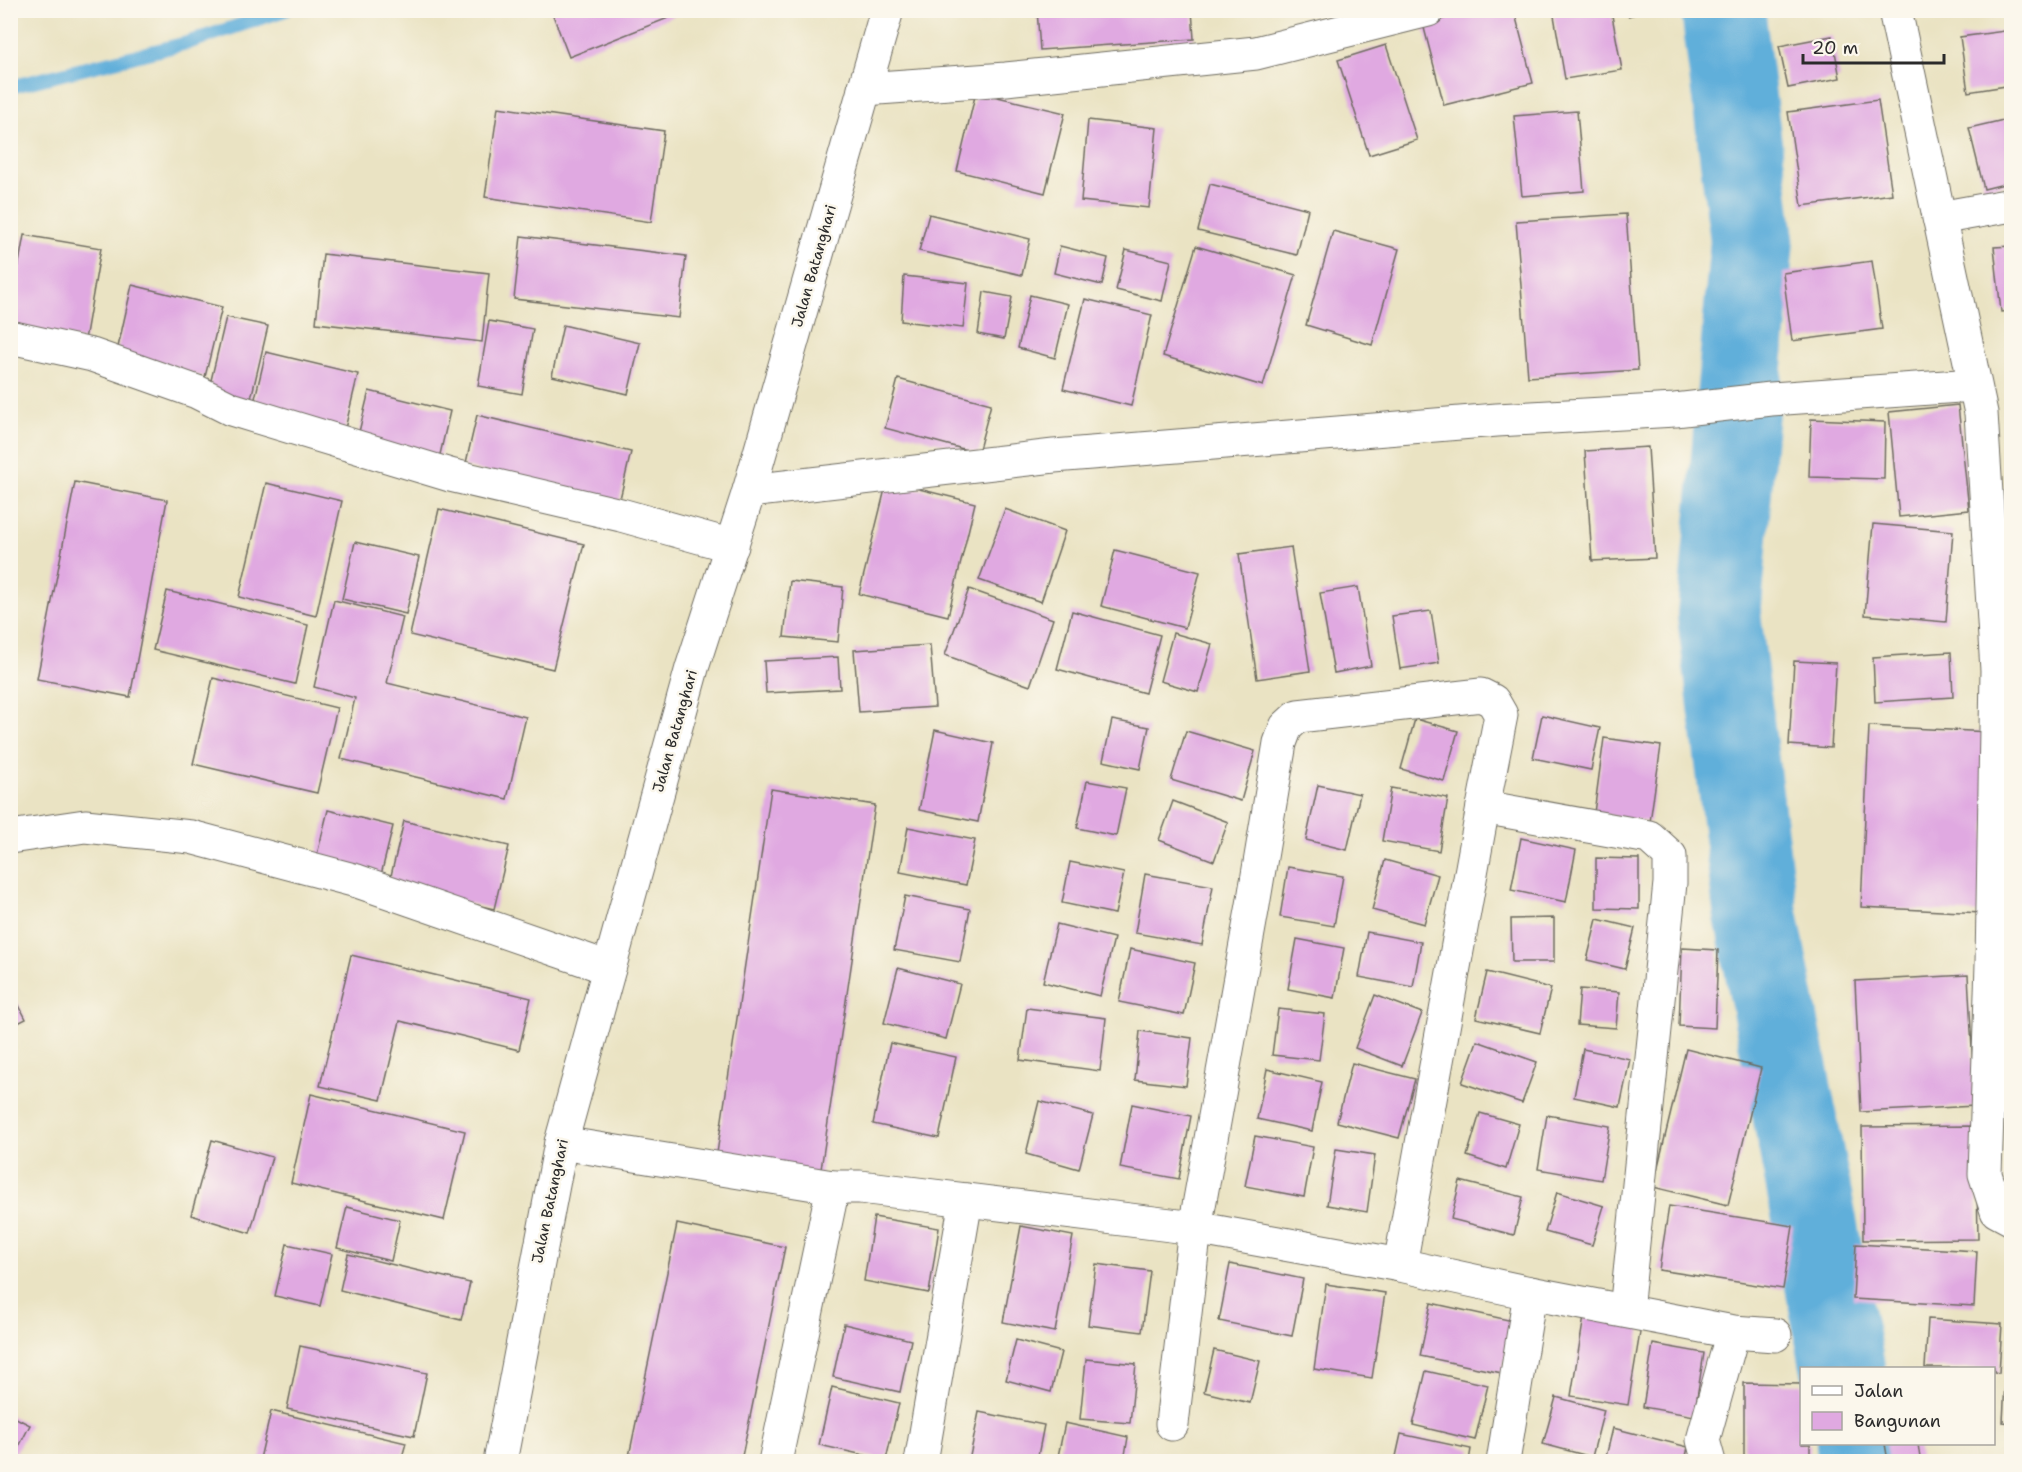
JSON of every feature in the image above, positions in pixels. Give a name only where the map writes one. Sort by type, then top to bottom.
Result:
[{"type":"street","name":"Jalan Batanghari","points":[[500,1461],[561,1143],[692,668],[749,491],[886,10]]},
{"type":"street","points":[[864,89],[1006,79],[1256,53],[1428,10]]},
{"type":"street","points":[[1895,10],[1981,413],[1996,670],[1992,964],[1985,1174],[1997,1211],[2012,1219]]},
{"type":"street","points":[[1939,218],[2012,205]]},
{"type":"street","points":[[10,337],[92,355],[197,392],[231,409],[439,472],[621,515],[732,546]]},
{"type":"street","points":[[749,491],[1054,456],[1497,420],[1675,410],[1771,399],[1974,385]]},
{"type":"street","points":[[1172,1424],[1195,1228],[1280,743],[1286,727],[1299,716],[1481,695],[1493,701],[1501,715],[1400,1265]]},
{"type":"street","points":[[1483,807],[1649,837],[1670,856],[1670,883],[1626,1311]]},
{"type":"street","points":[[10,837],[85,826],[191,837],[357,881],[609,968]]},
{"type":"street","points":[[561,1143],[833,1187],[966,1200],[1195,1228],[1400,1265],[1530,1293],[1733,1332],[1775,1335]]},
{"type":"street","points":[[775,1461],[833,1187]]},
{"type":"street","points":[[921,1461],[966,1200]]},
{"type":"street","points":[[1503,1461],[1530,1293]]},
{"type":"street","points":[[1709,1461],[1703,1440],[1733,1332]]},
{"type":"building","points":[[551,10],[686,10],[686,11],[569,57]]},
{"type":"building","points":[[1037,10],[1192,10],[1194,39],[1040,50]]},
{"type":"building","points":[[1477,10],[1514,10],[1533,83],[1444,105],[1423,24]]},
{"type":"building","points":[[1553,10],[1611,10],[1622,70],[1565,79]]},
{"type":"building","points":[[1627,10],[1647,10],[1647,11],[1628,16]]},
{"type":"building","points":[[2012,30],[2012,85],[1968,92],[1960,37]]},
{"type":"building","points":[[1832,36],[1840,78],[1788,88],[1779,46]]},
{"type":"building","points":[[1386,45],[1417,140],[1369,155],[1338,60]]},
{"type":"building","points":[[976,92],[1065,113],[1045,193],[957,171]]},
{"type":"building","points":[[1878,100],[1892,194],[1802,206],[1788,112]]},
{"type":"building","points":[[498,107],[664,131],[651,222],[485,197]]},
{"type":"building","points":[[1577,111],[1584,191],[1522,196],[1514,116]]},
{"type":"building","points":[[2012,118],[2012,182],[1984,189],[1969,128]]},
{"type":"building","points":[[1088,120],[1157,128],[1149,208],[1081,201]]},
{"type":"building","points":[[1210,184],[1308,209],[1297,255],[1198,231]]},
{"type":"building","points":[[929,214],[1030,239],[1022,275],[919,251]]},
{"type":"building","points":[[1626,214],[1638,370],[1528,377],[1516,221]]},
{"type":"building","points":[[1333,231],[1399,249],[1372,345],[1306,325]]},
{"type":"building","points":[[24,235],[101,248],[85,340],[10,327],[10,313]]},
{"type":"building","points":[[521,236],[686,256],[679,318],[514,299]]},
{"type":"building","points":[[1060,246],[1108,258],[1102,285],[1054,273]]},
{"type":"building","points":[[1196,246],[1296,275],[1263,386],[1163,356]]},
{"type":"building","points":[[2012,246],[2012,311],[2001,312],[1994,247]]},
{"type":"building","points":[[1126,250],[1171,261],[1162,301],[1116,290]]},
{"type":"building","points":[[323,254],[489,273],[482,342],[316,323]]},
{"type":"building","points":[[1872,261],[1882,329],[1792,341],[1783,273]]},
{"type":"building","points":[[904,276],[968,283],[963,328],[901,321]]},
{"type":"building","points":[[132,285],[222,307],[205,377],[116,356]]},
{"type":"building","points":[[984,292],[1012,297],[1004,339],[978,334]]},
{"type":"building","points":[[1030,295],[1068,304],[1055,358],[1018,348]]},
{"type":"building","points":[[1085,299],[1152,315],[1131,406],[1063,389]]},
{"type":"building","points":[[226,317],[268,326],[250,403],[208,393]]},
{"type":"building","points":[[489,321],[533,329],[522,394],[478,386]]},
{"type":"building","points":[[563,325],[640,343],[628,394],[552,376]]},
{"type":"building","points":[[266,352],[358,374],[344,433],[252,411]]},
{"type":"building","points":[[898,379],[991,404],[978,453],[885,428]]},
{"type":"building","points":[[369,391],[450,411],[439,459],[357,440]]},
{"type":"building","points":[[1958,405],[1969,510],[1899,517],[1889,412]]},
{"type":"building","points":[[477,415],[631,452],[619,503],[465,467]]},
{"type":"building","points":[[1811,419],[1885,422],[1884,479],[1809,477]]},
{"type":"building","points":[[1648,447],[1655,558],[1592,561],[1585,451]]},
{"type":"building","points":[[887,481],[975,503],[948,616],[859,594]]},
{"type":"building","points":[[75,482],[167,500],[130,697],[37,679]]},
{"type":"building","points":[[266,483],[342,501],[316,616],[239,597]]},
{"type":"building","points":[[439,509],[584,544],[553,669],[410,635]]},
{"type":"building","points":[[1005,509],[1065,531],[1041,602],[979,580]]},
{"type":"building","points":[[1873,524],[1953,531],[1946,622],[1865,615]]},
{"type":"building","points":[[355,542],[419,557],[406,614],[342,599]]},
{"type":"building","points":[[1291,547],[1310,671],[1257,679],[1239,554]]},
{"type":"building","points":[[1115,550],[1200,572],[1185,628],[1101,606]]},
{"type":"building","points":[[790,581],[843,587],[838,642],[784,637]]},
{"type":"building","points":[[1358,587],[1371,666],[1334,673],[1320,593]]},
{"type":"building","points":[[969,589],[1053,619],[1030,686],[945,655]]},
{"type":"building","points":[[167,591],[308,625],[295,684],[153,650]]},
{"type":"building","points":[[334,600],[403,617],[387,683],[526,717],[507,799],[341,759],[355,698],[314,687]]},
{"type":"building","points":[[1072,611],[1160,635],[1145,693],[1057,669]]},
{"type":"building","points":[[1431,611],[1439,663],[1400,669],[1392,616]]},
{"type":"building","points":[[1173,633],[1212,644],[1198,692],[1160,681]]},
{"type":"building","points":[[930,645],[935,707],[859,712],[854,650]]},
{"type":"building","points":[[1951,652],[1953,697],[1875,702],[1873,657]]},
{"type":"building","points":[[838,657],[840,689],[766,693],[764,661]]},
{"type":"building","points":[[1794,661],[1836,663],[1831,748],[1789,745]]},
{"type":"building","points":[[213,678],[337,708],[317,793],[193,764]]},
{"type":"building","points":[[1542,715],[1600,728],[1591,770],[1533,758]]},
{"type":"building","points":[[1415,719],[1458,731],[1444,781],[1401,769]]},
{"type":"building","points":[[1112,720],[1149,727],[1140,769],[1103,761]]},
{"type":"building","points":[[1869,726],[1990,732],[1982,913],[1861,907]]},
{"type":"building","points":[[935,730],[993,743],[978,822],[919,810]]},
{"type":"building","points":[[1186,731],[1255,751],[1241,801],[1171,780]]},
{"type":"building","points":[[1604,738],[1661,746],[1650,822],[1594,813]]},
{"type":"building","points":[[1087,781],[1126,788],[1116,836],[1077,828]]},
{"type":"building","points":[[1318,785],[1360,794],[1347,850],[1306,840]]},
{"type":"building","points":[[1391,788],[1448,798],[1439,851],[1382,841]]},
{"type":"building","points":[[771,789],[875,805],[820,1176],[716,1160]]},
{"type":"building","points":[[1173,801],[1228,822],[1214,861],[1159,840]]},
{"type":"building","points":[[328,810],[393,826],[380,879],[315,863]]},
{"type":"building","points":[[404,821],[509,846],[494,909],[389,884]]},
{"type":"building","points":[[908,827],[975,840],[966,885],[900,872]]},
{"type":"building","points":[[1521,838],[1576,850],[1566,902],[1511,890]]},
{"type":"building","points":[[1596,858],[1639,859],[1639,909],[1596,908]]},
{"type":"building","points":[[1385,860],[1438,875],[1424,924],[1372,910]]},
{"type":"building","points":[[1070,862],[1124,873],[1115,914],[1062,903]]},
{"type":"building","points":[[1288,867],[1343,876],[1334,926],[1280,917]]},
{"type":"building","points":[[1145,874],[1213,886],[1202,945],[1135,933]]},
{"type":"building","points":[[905,896],[970,909],[960,962],[894,950]]},
{"type":"building","points":[[1554,918],[1554,962],[1512,962],[1511,919]]},
{"type":"building","points":[[1597,919],[1635,928],[1625,969],[1587,960]]},
{"type":"building","points":[[1057,924],[1114,938],[1100,996],[1043,982]]},
{"type":"building","points":[[1367,932],[1421,942],[1413,987],[1359,977]]},
{"type":"building","points":[[1297,939],[1344,948],[1335,998],[1288,989]]},
{"type":"building","points":[[1682,948],[1718,950],[1715,1028],[1679,1026]]},
{"type":"building","points":[[1130,949],[1195,963],[1184,1015],[1119,1002]]},
{"type":"building","points":[[351,955],[531,998],[519,1050],[400,1021],[381,1100],[320,1086]]},
{"type":"building","points":[[898,968],[960,984],[946,1039],[884,1023]]},
{"type":"building","points":[[1487,972],[1551,988],[1540,1033],[1476,1018]]},
{"type":"building","points":[[1968,975],[1975,1106],[1861,1112],[1855,981]]},
{"type":"building","points":[[10,988],[26,1019],[10,1027]]},
{"type":"building","points":[[1580,989],[1619,992],[1616,1028],[1577,1025]]},
{"type":"building","points":[[1375,995],[1422,1013],[1402,1066],[1355,1048]]},
{"type":"building","points":[[1027,1008],[1106,1018],[1100,1071],[1020,1060]]},
{"type":"building","points":[[1278,1009],[1325,1014],[1319,1060],[1272,1055]]},
{"type":"building","points":[[1140,1031],[1192,1038],[1186,1086],[1135,1080]]},
{"type":"building","points":[[1477,1041],[1537,1062],[1522,1103],[1462,1083]]},
{"type":"building","points":[[890,1043],[956,1057],[939,1138],[873,1124]]},
{"type":"building","points":[[1583,1049],[1630,1059],[1620,1107],[1574,1097]]},
{"type":"building","points":[[1686,1049],[1761,1068],[1728,1205],[1653,1187]]},
{"type":"building","points":[[1352,1063],[1415,1079],[1399,1138],[1337,1122]]},
{"type":"building","points":[[1267,1069],[1322,1082],[1312,1131],[1257,1119]]},
{"type":"building","points":[[311,1094],[465,1131],[444,1220],[291,1183]]},
{"type":"building","points":[[1039,1101],[1093,1115],[1079,1169],[1026,1154]]},
{"type":"building","points":[[1132,1104],[1191,1116],[1179,1179],[1120,1168]]},
{"type":"building","points":[[1480,1113],[1519,1124],[1506,1169],[1467,1156]]},
{"type":"building","points":[[1547,1115],[1610,1126],[1601,1180],[1538,1169]]},
{"type":"building","points":[[1976,1126],[1978,1239],[1863,1240],[1862,1127]]},
{"type":"building","points":[[1255,1136],[1313,1147],[1304,1197],[1245,1186]]},
{"type":"building","points":[[212,1140],[272,1157],[250,1233],[191,1215]]},
{"type":"building","points":[[1336,1149],[1375,1155],[1367,1212],[1327,1205]]},
{"type":"building","points":[[1460,1181],[1523,1197],[1514,1235],[1451,1219]]},
{"type":"building","points":[[1557,1192],[1604,1206],[1592,1245],[1545,1232]]},
{"type":"building","points":[[1669,1206],[1793,1226],[1783,1289],[1659,1270]]},
{"type":"building","points":[[347,1207],[400,1220],[391,1261],[337,1248]]},
{"type":"building","points":[[874,1217],[939,1228],[929,1293],[864,1281]]},
{"type":"building","points":[[677,1224],[785,1247],[741,1461],[628,1461]]},
{"type":"building","points":[[1021,1226],[1073,1236],[1055,1332],[1003,1322]]},
{"type":"building","points":[[287,1244],[332,1254],[320,1306],[275,1296]]},
{"type":"building","points":[[1856,1244],[1977,1251],[1974,1306],[1853,1299]]},
{"type":"building","points":[[348,1254],[470,1283],[461,1320],[340,1290]]},
{"type":"building","points":[[1096,1264],[1150,1271],[1142,1332],[1088,1325]]},
{"type":"building","points":[[1230,1264],[1303,1279],[1292,1336],[1219,1321]]},
{"type":"building","points":[[1326,1284],[1385,1293],[1372,1378],[1314,1369]]},
{"type":"building","points":[[1431,1303],[1513,1321],[1502,1373],[1420,1356]]},
{"type":"building","points":[[1584,1317],[1641,1326],[1628,1405],[1571,1396]]},
{"type":"building","points":[[1928,1319],[2002,1324],[1999,1373],[1995,1372],[1995,1367],[1925,1367]]},
{"type":"building","points":[[844,1324],[911,1340],[900,1392],[833,1377]]},
{"type":"building","points":[[1016,1340],[1061,1352],[1051,1392],[1006,1380]]},
{"type":"building","points":[[1653,1344],[1704,1353],[1694,1416],[1643,1407]]},
{"type":"building","points":[[300,1346],[427,1373],[414,1436],[287,1409]]},
{"type":"building","points":[[1214,1350],[1260,1361],[1250,1403],[1204,1392]]},
{"type":"building","points":[[1086,1359],[1136,1364],[1130,1423],[1080,1419]]},
{"type":"building","points":[[2006,1363],[2012,1363],[2012,1423],[2003,1422]]},
{"type":"building","points":[[1426,1371],[1488,1385],[1475,1440],[1413,1425]]},
{"type":"building","points":[[1744,1383],[1800,1384],[1800,1445],[1810,1445],[1810,1461],[1744,1461]]},
{"type":"building","points":[[832,1387],[899,1403],[886,1460],[819,1445]]},
{"type":"building","points":[[1556,1397],[1604,1410],[1592,1457],[1543,1444]]},
{"type":"building","points":[[271,1411],[406,1443],[401,1461],[270,1461],[260,1459]]},
{"type":"building","points":[[979,1412],[1044,1425],[1037,1461],[969,1461]]},
{"type":"building","points":[[10,1415],[30,1425],[11,1462],[10,1462]]},
{"type":"building","points":[[1065,1423],[1128,1437],[1124,1461],[1057,1461]]},
{"type":"building","points":[[1613,1428],[1688,1447],[1685,1461],[1605,1461]]},
{"type":"building","points":[[1401,1434],[1471,1449],[1469,1461],[1395,1461]]},
{"type":"building","points":[[1885,1445],[1918,1445],[1920,1458],[1888,1461]]},
{"type":"waterway","points":[[10,87],[187,43],[285,10]]},
{"type":"waterway","points":[[1723,10],[1752,240],[1719,615],[1755,909],[1843,1367]]},
{"type":"waterway","points":[[1858,1445],[1861,1462]]}]
